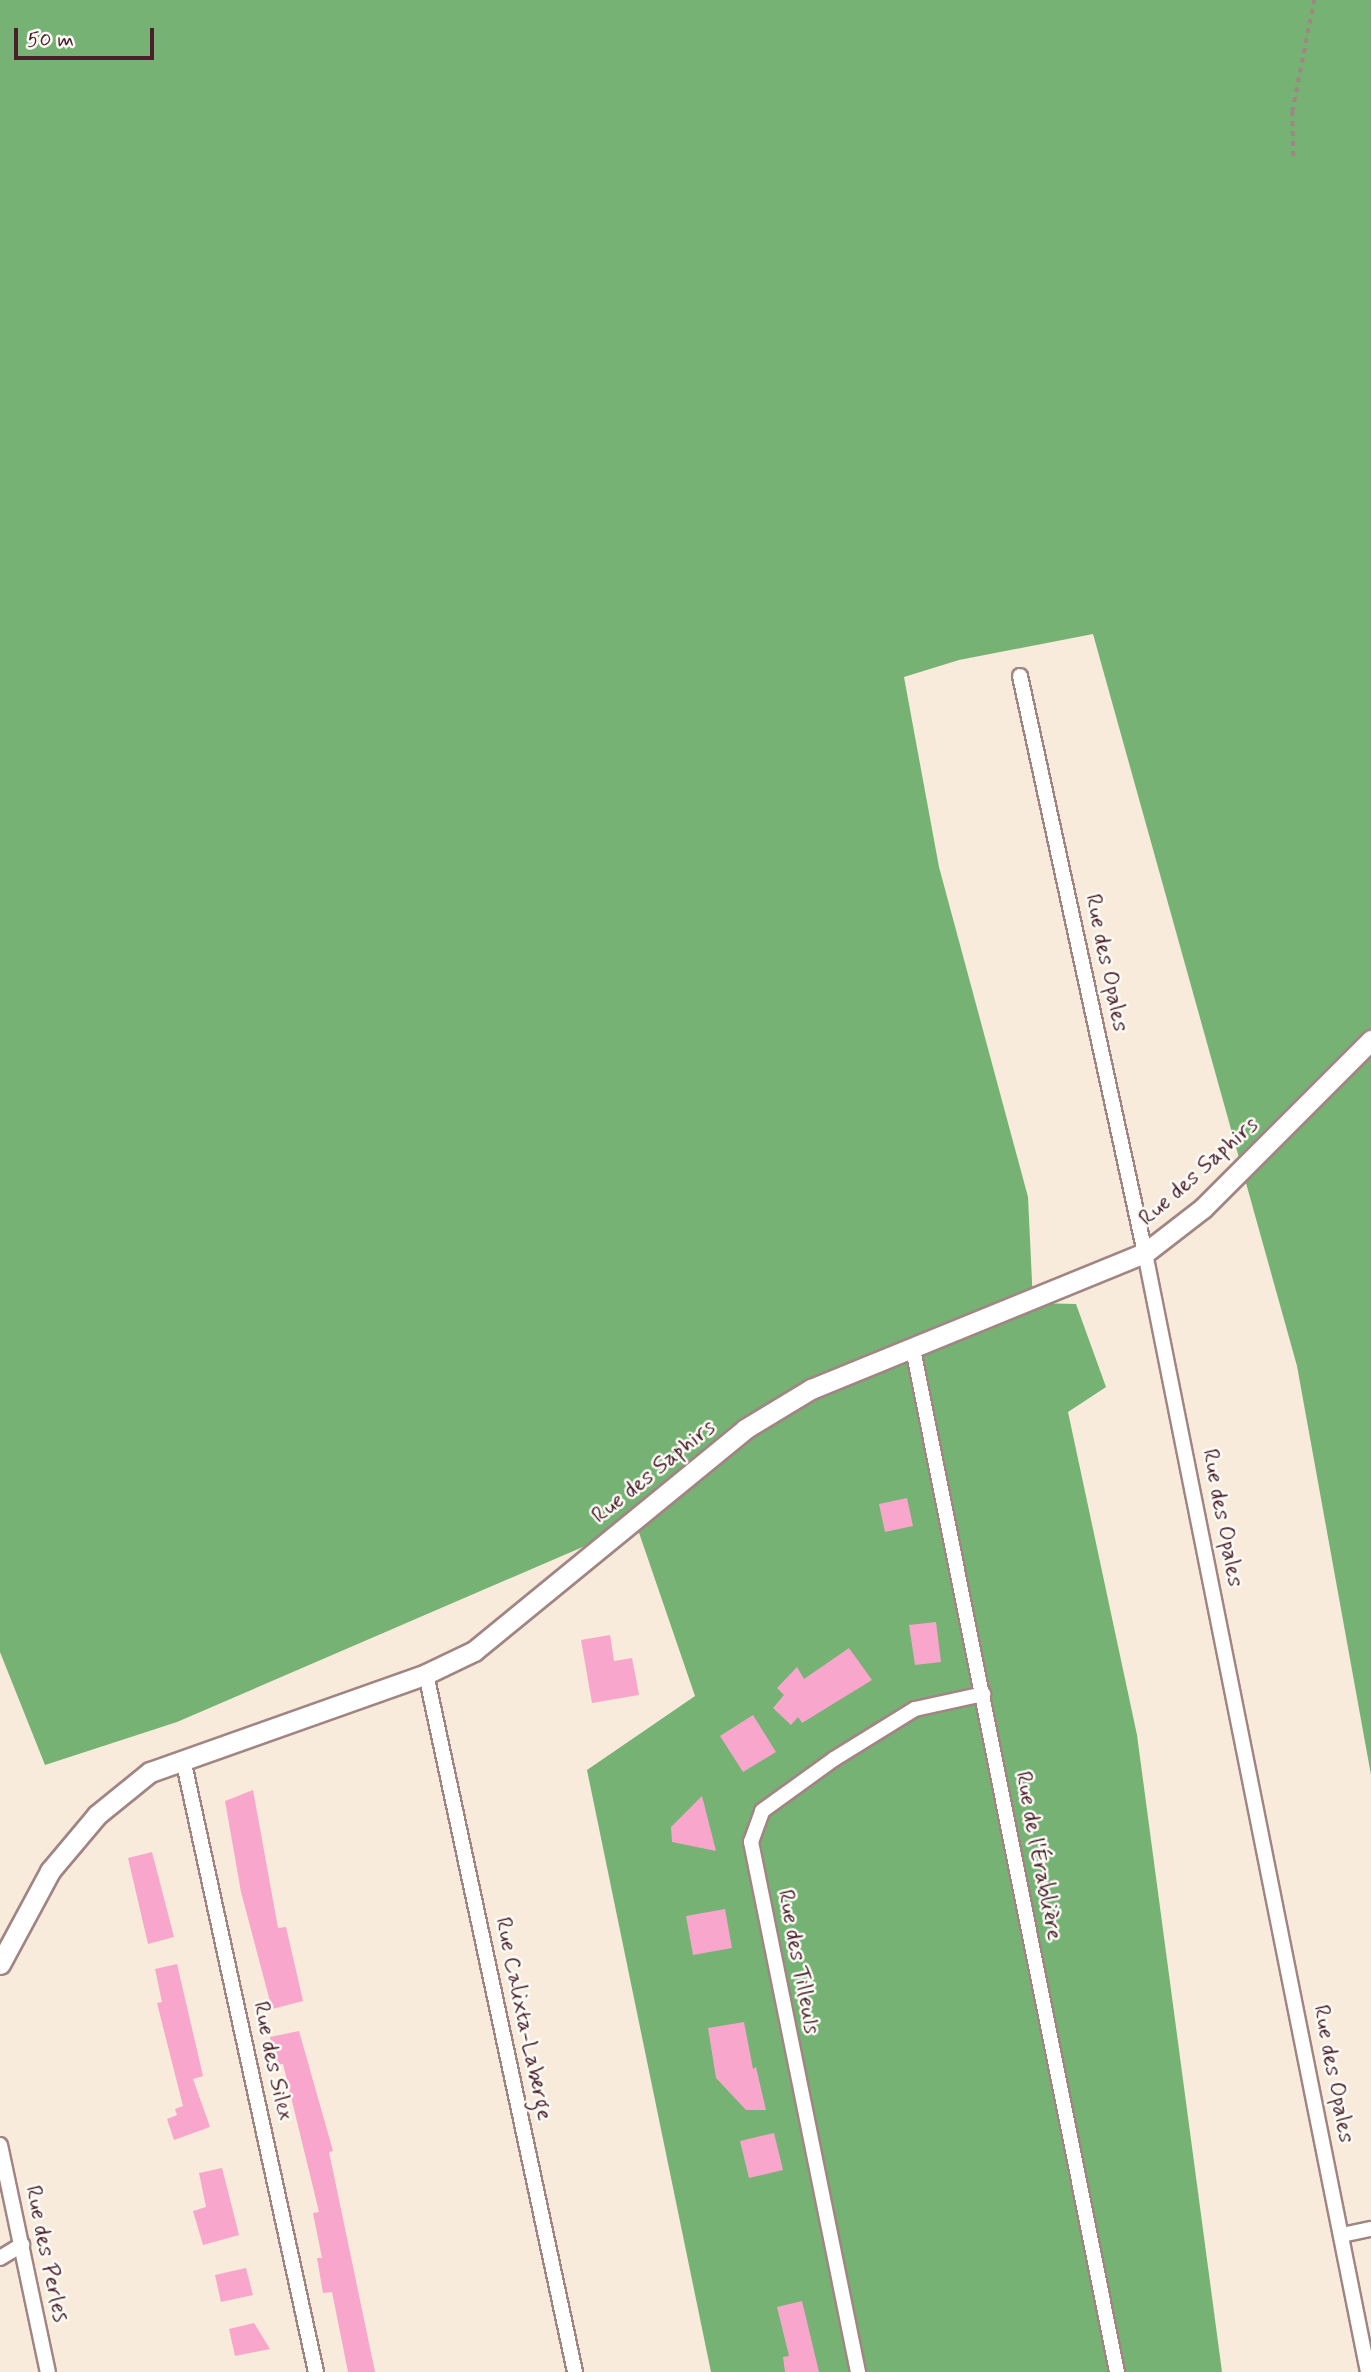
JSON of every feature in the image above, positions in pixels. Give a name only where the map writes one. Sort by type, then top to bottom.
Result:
[{"type":"street","name":"Rue des Opales","points":[[1020,676],[1145,1253],[1368,2372]]},
{"type":"street","name":"Rue des Saphirs","points":[[0,1964],[50,1871],[97,1815],[150,1772],[426,1675],[474,1651],[746,1429],[811,1390],[1145,1253],[1203,1208],[1371,1040]]},
{"type":"street","name":"Rue de l'Érablière","points":[[913,1349],[1117,2372]]},
{"type":"street","name":"Rue Calixta-Laberge","points":[[426,1675],[575,2372]]},
{"type":"street","name":"Rue des Tilleuls","points":[[858,2372],[751,1842],[762,1811],[834,1759],[915,1709],[983,1694]]},
{"type":"street","name":"Rue des Silex","points":[[183,1759],[316,2372]]},
{"type":"street","name":"Rue des Perles","points":[[0,2144],[48,2372]]},
{"type":"street","points":[[1342,2235],[1371,2229]]},
{"type":"street","points":[[0,2258],[22,2245]]},
{"type":"path","points":[[1293,156],[1292,112],[1314,0]]},
{"type":"green space","points":[[0,0],[1371,0],[1371,1775],[1297,1366],[1093,634],[959,660],[904,677],[939,867],[1028,1197],[1033,1303],[1076,1304],[1106,1387],[1068,1412],[1137,1735],[1222,2372],[711,2372],[587,1770],[695,1696],[636,1524],[177,1722],[45,1765],[0,1652]]},
{"type":"building","points":[[907,1498],[913,1526],[885,1532],[879,1504]]},
{"type":"building","points":[[936,1622],[941,1662],[915,1665],[909,1625]]},
{"type":"building","points":[[610,1635],[614,1661],[632,1658],[639,1695],[592,1703],[581,1640]]},
{"type":"building","points":[[849,1648],[872,1680],[802,1723],[798,1717],[791,1725],[773,1708],[784,1695],[777,1688],[797,1667],[804,1679]]},
{"type":"building","points":[[753,1715],[776,1752],[743,1772],[720,1736]]},
{"type":"building","points":[[253,1790],[278,1928],[286,1927],[303,2001],[272,2009],[241,1892],[225,1801]]},
{"type":"building","points":[[702,1796],[716,1851],[672,1842],[671,1827]]},
{"type":"building","points":[[152,1852],[174,1937],[148,1944],[128,1858]]},
{"type":"building","points":[[725,1909],[732,1948],[693,1955],[686,1916]]},
{"type":"building","points":[[177,1964],[203,2076],[193,2079],[210,2127],[174,2140],[167,2119],[177,2115],[175,2109],[183,2106],[157,2003],[162,2002],[155,1969]]},
{"type":"building","points":[[744,2022],[753,2069],[756,2067],[766,2110],[746,2110],[716,2078],[708,2028]]},
{"type":"building","points":[[299,2031],[333,2151],[329,2152],[375,2372],[348,2372],[332,2292],[323,2293],[317,2258],[322,2258],[313,2213],[319,2212],[283,2064],[276,2065],[270,2037]]},
{"type":"building","points":[[774,2133],[783,2170],[749,2178],[740,2141]]},
{"type":"building","points":[[222,2168],[239,2235],[203,2245],[193,2211],[206,2207],[199,2173]]},
{"type":"building","points":[[246,2268],[253,2295],[221,2302],[215,2275]]},
{"type":"building","points":[[802,2301],[819,2372],[785,2372],[783,2357],[789,2356],[777,2307]]},
{"type":"building","points":[[254,2323],[270,2349],[235,2356],[229,2329]]}]
